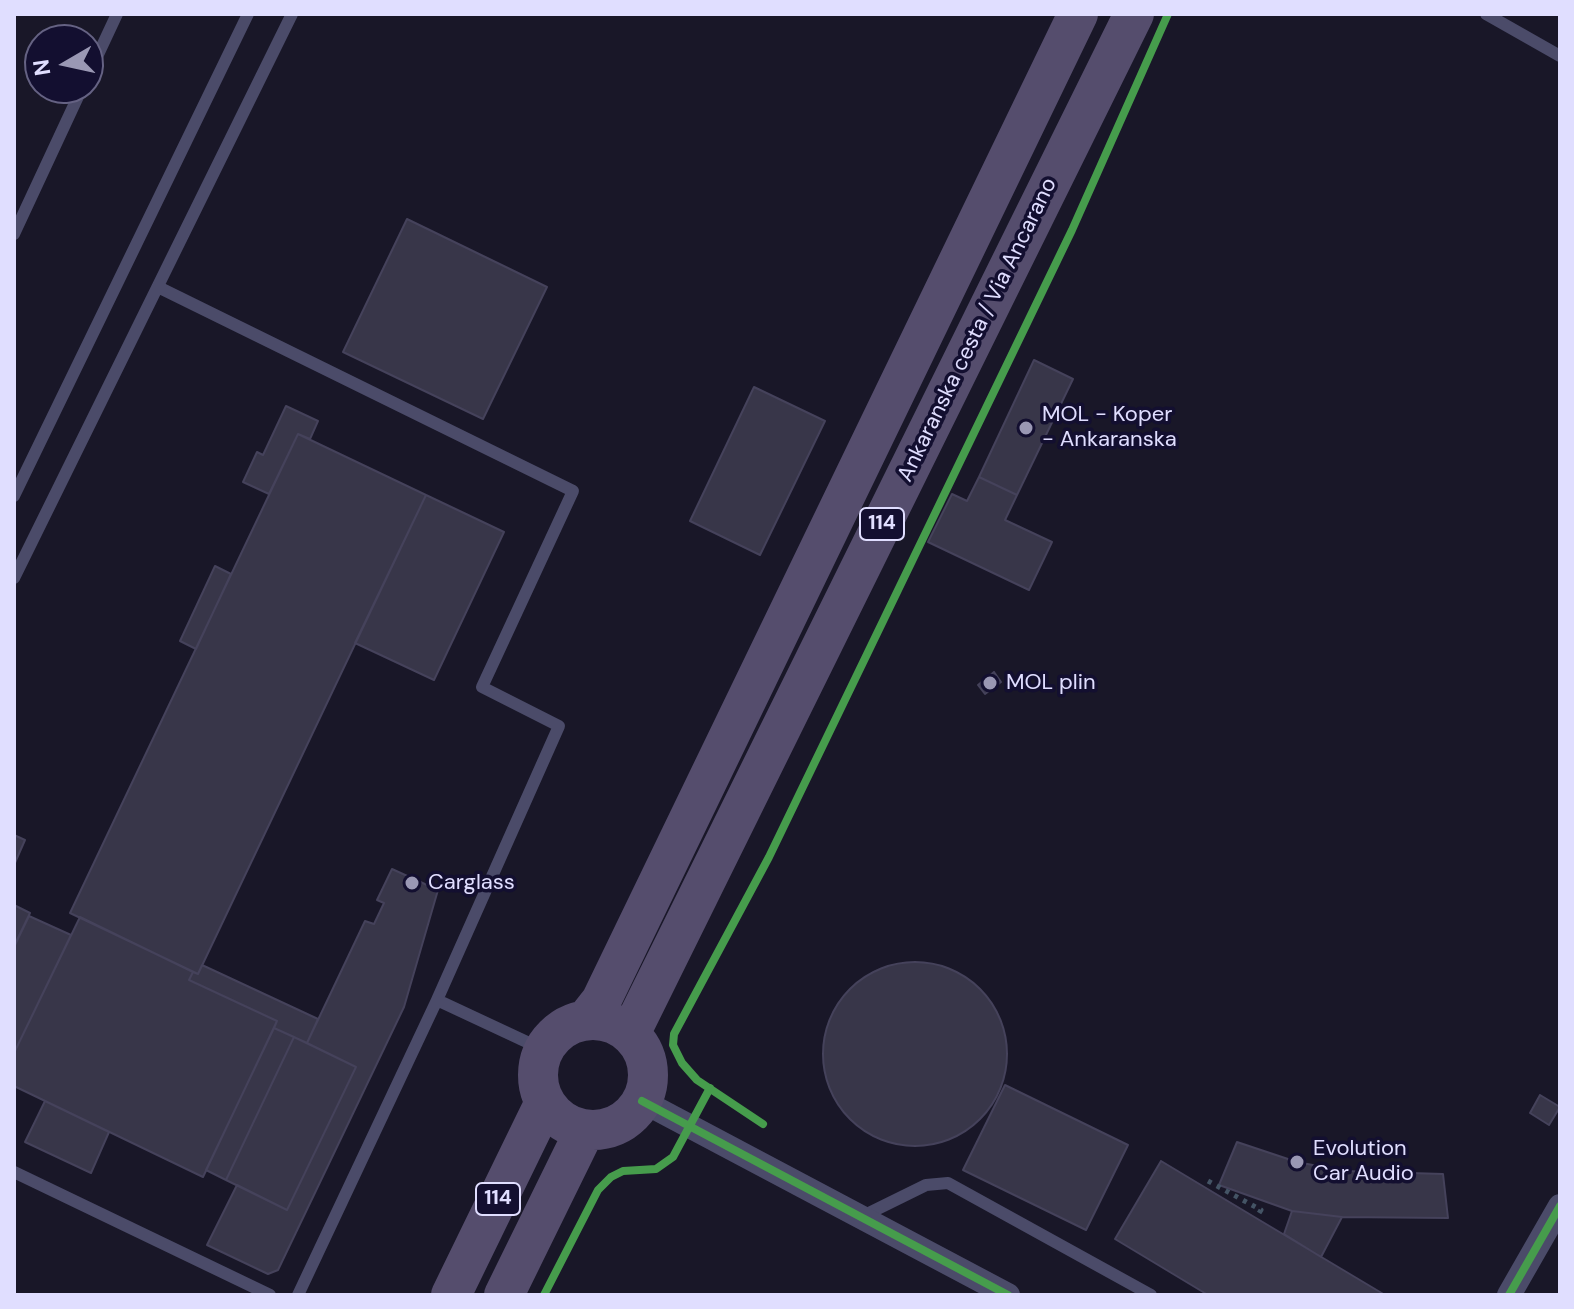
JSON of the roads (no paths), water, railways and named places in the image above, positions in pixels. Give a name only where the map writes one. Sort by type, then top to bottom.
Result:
[{"type":"main road","name":"114","points":[[544,1050],[561,1030],[586,1020],[601,1001],[1078,14]]},
{"type":"main road","name":"Ankaranska cesta / Via Ancarano","points":[[630,1034],[1134,14]]},
{"type":"main road","points":[[544,1050],[538,1076],[545,1102],[557,1117],[585,1130],[599,1130],[624,1121],[642,1101],[649,1073],[640,1045],[630,1034],[611,1023],[586,1020]]},
{"type":"main road","name":"114","points":[[451,1295],[545,1102]]},
{"type":"main road","name":"114","points":[[504,1295],[585,1130]]},
{"type":"street","points":[[642,1101],[1008,1295]]},
{"type":"street","points":[[1509,1295],[1560,1208]]},
{"type":"lane","points":[[104,42],[117,14]]},
{"type":"lane","points":[[14,496],[248,14]]},
{"type":"lane","points":[[14,578],[292,14]]},
{"type":"lane","points":[[1486,14],[1560,56]]},
{"type":"lane","points":[[14,234],[75,104]]},
{"type":"lane","points":[[158,287],[573,491],[482,687],[559,726],[437,1000],[298,1295]]},
{"type":"lane","points":[[437,1000],[544,1050]]},
{"type":"lane","points":[[14,1172],[270,1295]]},
{"type":"lane","points":[[861,1217],[926,1185],[948,1183],[1151,1295]]},
{"type":"place","name":"MOL - Koper - Ankaranska","points":[[1026,428]]},
{"type":"place","name":"MOL plin","points":[[990,683]]},
{"type":"place","name":"Carglass","points":[[412,883]]},
{"type":"place","name":"Evolution Car Audio","points":[[1297,1162]]}]
